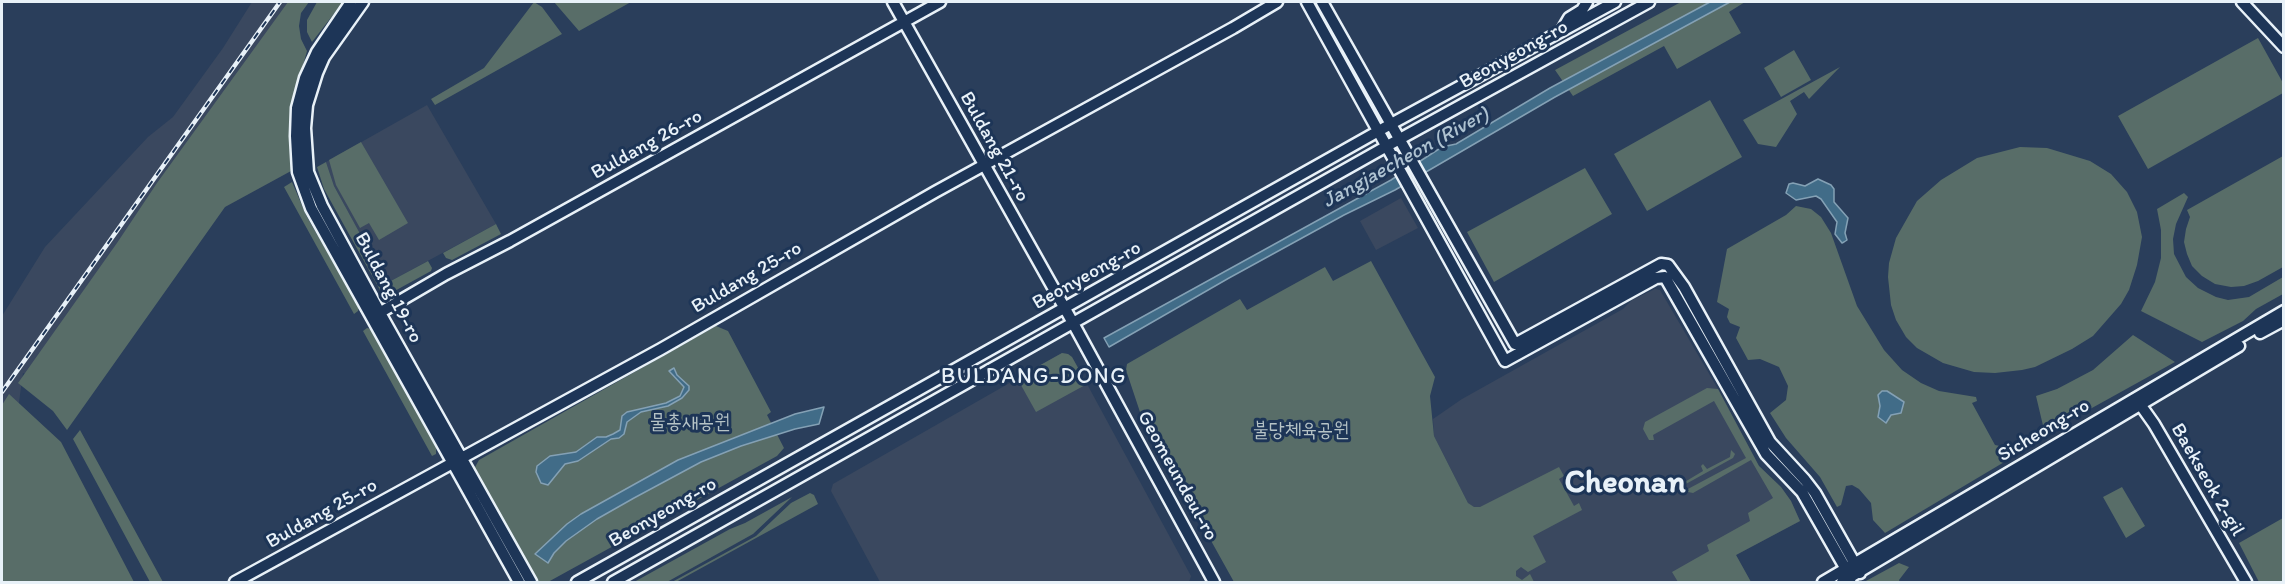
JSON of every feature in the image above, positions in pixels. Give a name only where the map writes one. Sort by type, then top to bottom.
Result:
[{"type":"street","name":"Buldang 19-ro","points":[[351,2],[317,52],[305,78],[297,108],[298,172],[311,208],[376,315],[457,461],[519,582]]},
{"type":"street","name":"Buldang 19-ro","points":[[363,2],[324,57],[317,73],[307,105],[305,144],[308,172],[322,206],[376,315]]},
{"type":"street","name":"Buldang 21-ro","points":[[893,2],[1073,323]]},
{"type":"street","name":"Buldang 26-ro","points":[[376,315],[446,274],[510,242],[940,2]]},
{"type":"street","name":"Buldang 25-ro","points":[[235,582],[661,349],[983,164],[1278,2]]},
{"type":"street","points":[[1295,2],[1318,22]]},
{"type":"street","points":[[1307,2],[1505,361],[1656,278],[1665,277],[1766,454],[1802,492],[1851,573]]},
{"type":"street","points":[[1322,2],[1515,344],[1661,264],[1668,265],[1684,287],[1770,442],[1810,486],[1851,573]]},
{"type":"street","points":[[1328,2],[1330,15]]},
{"type":"street","points":[[1561,31],[1569,18],[1582,10],[1587,2]]},
{"type":"street","name":"Beonyeong-ro","points":[[577,582],[1391,124],[1615,2]]},
{"type":"street","name":"Beonyeong-ro","points":[[613,582],[1387,146],[1649,2]]},
{"type":"street","points":[[2242,2],[2283,47]]},
{"type":"street","points":[[1457,273],[1459,267],[1466,268],[1478,285],[1484,289]]},
{"type":"street","points":[[1470,297],[1476,301],[1488,319],[1493,318],[1495,308]]},
{"type":"street","name":"Sicheong-ro","points":[[1823,582],[1851,573],[2283,311]]},
{"type":"street","name":"Sicheong-ro","points":[[2138,401],[2283,320]]},
{"type":"street","name":"Geomeundeul-ro","points":[[1073,323],[1214,582]]},
{"type":"street","name":"Baekseok 2-gil","points":[[2138,401],[2246,582]]},
{"type":"street","name":"Buldang 19-ro","points":[[457,461],[531,582]]},
{"type":"shaded area","points":[[252,2],[292,2],[46,382],[23,373],[2,526],[2,316],[45,247],[148,137],[173,117],[223,48]]},
{"type":"shaded area","points":[[1710,2],[1730,2],[1555,97],[1395,190],[1229,278],[1109,347],[1104,338],[1391,180],[1442,147],[1456,144],[1550,88]]},
{"type":"shaded area","points":[[427,105],[496,224],[387,283],[334,186],[326,162]]},
{"type":"shaded area","points":[[1818,179],[1831,185],[1834,189],[1834,202],[1848,218],[1845,233],[1847,240],[1842,243],[1835,234],[1837,222],[1821,199],[1816,196],[1796,200],[1786,193],[1789,184],[1805,186]]},
{"type":"shaded area","points":[[1401,198],[1418,228],[1376,250],[1360,221]]},
{"type":"shaded area","points":[[1655,289],[1660,290],[1718,389],[1759,466],[1781,487],[1791,501],[1800,521],[1736,555],[1751,582],[1499,582],[1468,503],[1434,436],[1433,419],[1462,399],[1623,309],[1632,300]]},
{"type":"shaded area","points":[[1062,353],[1072,357],[1087,384],[1191,576],[1189,582],[880,582],[831,491],[833,484]]},
{"type":"shaded area","points":[[674,368],[677,375],[689,386],[689,390],[682,398],[668,406],[641,412],[627,422],[624,434],[619,438],[611,439],[578,461],[565,464],[548,485],[541,483],[536,472],[537,466],[550,456],[576,452],[597,437],[606,437],[620,430],[622,416],[627,412],[666,403],[680,396],[684,387],[669,371]]},
{"type":"shaded area","points":[[1882,391],[1887,391],[1904,402],[1901,413],[1891,415],[1886,423],[1878,417],[1880,406],[1878,395]]},
{"type":"shaded area","points":[[824,407],[819,424],[741,446],[701,462],[634,498],[597,519],[566,541],[548,563],[535,554],[581,514],[678,460],[795,414]]},
{"type":"green space","points":[[288,2],[309,2],[301,13],[299,26],[301,39],[307,51],[292,105],[291,171],[225,207],[67,430],[53,411],[18,383],[157,183]]},
{"type":"green space","points":[[317,2],[343,2],[312,42],[307,32],[307,20]]},
{"type":"green space","points":[[534,2],[542,7],[562,34],[435,105],[431,99],[484,68]]},
{"type":"green space","points":[[554,2],[631,2],[579,31]]},
{"type":"green space","points":[[1681,2],[1745,2],[1729,12],[1741,33],[1677,69],[1664,46],[1573,96],[1555,70]]},
{"type":"green space","points":[[2258,38],[2283,83],[2283,93],[2148,169],[2118,116]]},
{"type":"green space","points":[[1794,50],[1811,80],[1781,97],[1764,68]]},
{"type":"green space","points":[[1840,67],[1809,99],[1804,92],[1790,101],[1797,114],[1776,147],[1758,144],[1743,120]]},
{"type":"green space","points":[[1710,100],[1742,157],[1647,211],[1614,154]]},
{"type":"green space","points":[[361,142],[408,223],[379,240],[369,223],[360,228],[336,185],[329,160]]},
{"type":"green space","points":[[2020,147],[2047,148],[2090,161],[2111,174],[2127,192],[2137,212],[2142,237],[2137,265],[2129,290],[2121,304],[2093,336],[2035,367],[1995,373],[1974,372],[1943,363],[1917,348],[1906,337],[1896,320],[1891,305],[1889,263],[1896,238],[1917,201],[1941,180],[1977,158]]},
{"type":"green space","points":[[2283,156],[2283,267],[2244,286],[2231,287],[2215,284],[2192,266],[2187,254],[2184,242],[2190,217],[2187,210]]},
{"type":"green space","points":[[326,162],[334,186],[387,283],[428,261],[432,268],[431,271],[391,293],[381,292],[324,189],[317,167]]},
{"type":"green space","points":[[1585,168],[1612,214],[1494,282],[1467,232]]},
{"type":"green space","points":[[292,182],[307,217],[359,307],[354,314],[284,187]]},
{"type":"green space","points":[[2184,193],[2188,197],[2176,224],[2173,239],[2174,254],[2186,277],[2198,288],[2228,300],[2249,297],[2283,277],[2283,294],[2256,309],[2243,321],[2202,342],[2141,311],[2155,282],[2161,258],[2161,230],[2157,209]]},
{"type":"green space","points":[[1796,206],[1811,209],[1821,217],[1831,233],[1857,306],[1884,350],[1902,370],[1921,383],[1939,391],[1976,397],[1977,401],[1972,403],[1995,445],[2005,447],[2009,452],[2006,461],[1885,533],[1873,520],[1871,503],[1859,489],[1852,485],[1846,486],[1841,505],[1837,507],[1820,477],[1786,438],[1770,413],[1786,400],[1788,386],[1779,367],[1760,359],[1748,360],[1736,338],[1740,327],[1730,323],[1727,317],[1729,309],[1717,302],[1727,249],[1786,215]]},
{"type":"green space","points":[[496,224],[501,234],[452,260],[446,258],[443,253]]},
{"type":"green space","name":"불당체육공원","points":[[1371,261],[1435,377],[1430,396],[1434,436],[1468,503],[1474,507],[1480,507],[1559,467],[1564,476],[1559,479],[1574,506],[1579,503],[1582,510],[1533,536],[1546,562],[1528,572],[1521,567],[1516,571],[1516,576],[1522,580],[1530,574],[1534,582],[1234,582],[1141,415],[1126,370],[1127,364],[1240,299],[1247,310],[1325,267],[1333,281]]},
{"type":"green space","name":"물총새공원","points":[[716,326],[728,331],[771,412],[767,415],[784,448],[777,456],[548,582],[538,582],[474,469],[479,460]]},
{"type":"green space","points":[[367,328],[371,329],[436,444],[436,454],[432,456],[363,331]]},
{"type":"green space","points":[[2133,335],[2175,362],[2045,434],[2036,396],[2057,389],[2093,370]]},
{"type":"green space","points":[[1062,353],[1072,357],[1087,384],[1036,412],[1017,378]]},
{"type":"green space","points":[[1707,388],[1718,389],[1759,466],[1781,487],[1791,501],[1800,521],[1736,555],[1751,582],[1678,582],[1672,572],[1709,551],[1707,545],[1750,521],[1748,513],[1773,498],[1751,460],[1693,493],[1683,491],[1673,483],[1680,479],[1683,483],[1703,471],[1701,466],[1703,464],[1707,469],[1730,457],[1731,450],[1735,454],[1733,458],[1684,485],[1686,490],[1746,458],[1714,401],[1653,435],[1654,440],[1649,440],[1643,429],[1645,422]]},
{"type":"green space","points":[[9,394],[61,442],[134,582],[2,582],[2,405]]},
{"type":"green space","points":[[80,430],[163,582],[150,582],[73,439]]},
{"type":"green space","points":[[2122,487],[2145,526],[2126,538],[2103,497]]},
{"type":"green space","points":[[810,493],[814,495],[818,504],[676,582],[672,582],[756,536],[791,503]]},
{"type":"green space","points":[[792,497],[753,534],[667,582],[634,582],[730,529]]},
{"type":"green space","points":[[2283,518],[2283,582],[2259,582],[2239,543]]},
{"type":"green space","points":[[1899,563],[1909,567],[1899,580],[1900,582],[1864,582]]},
{"type":"railway","points":[[2,392],[280,2]]},
{"type":"district","name":"BULDANG-DONG","points":[[1034,377]]},
{"type":"district","name":"Cheonan","points":[[1625,484]]},
{"type":"water label","name":"Jangjaecheon (River)","points":[[1406,158]]}]
